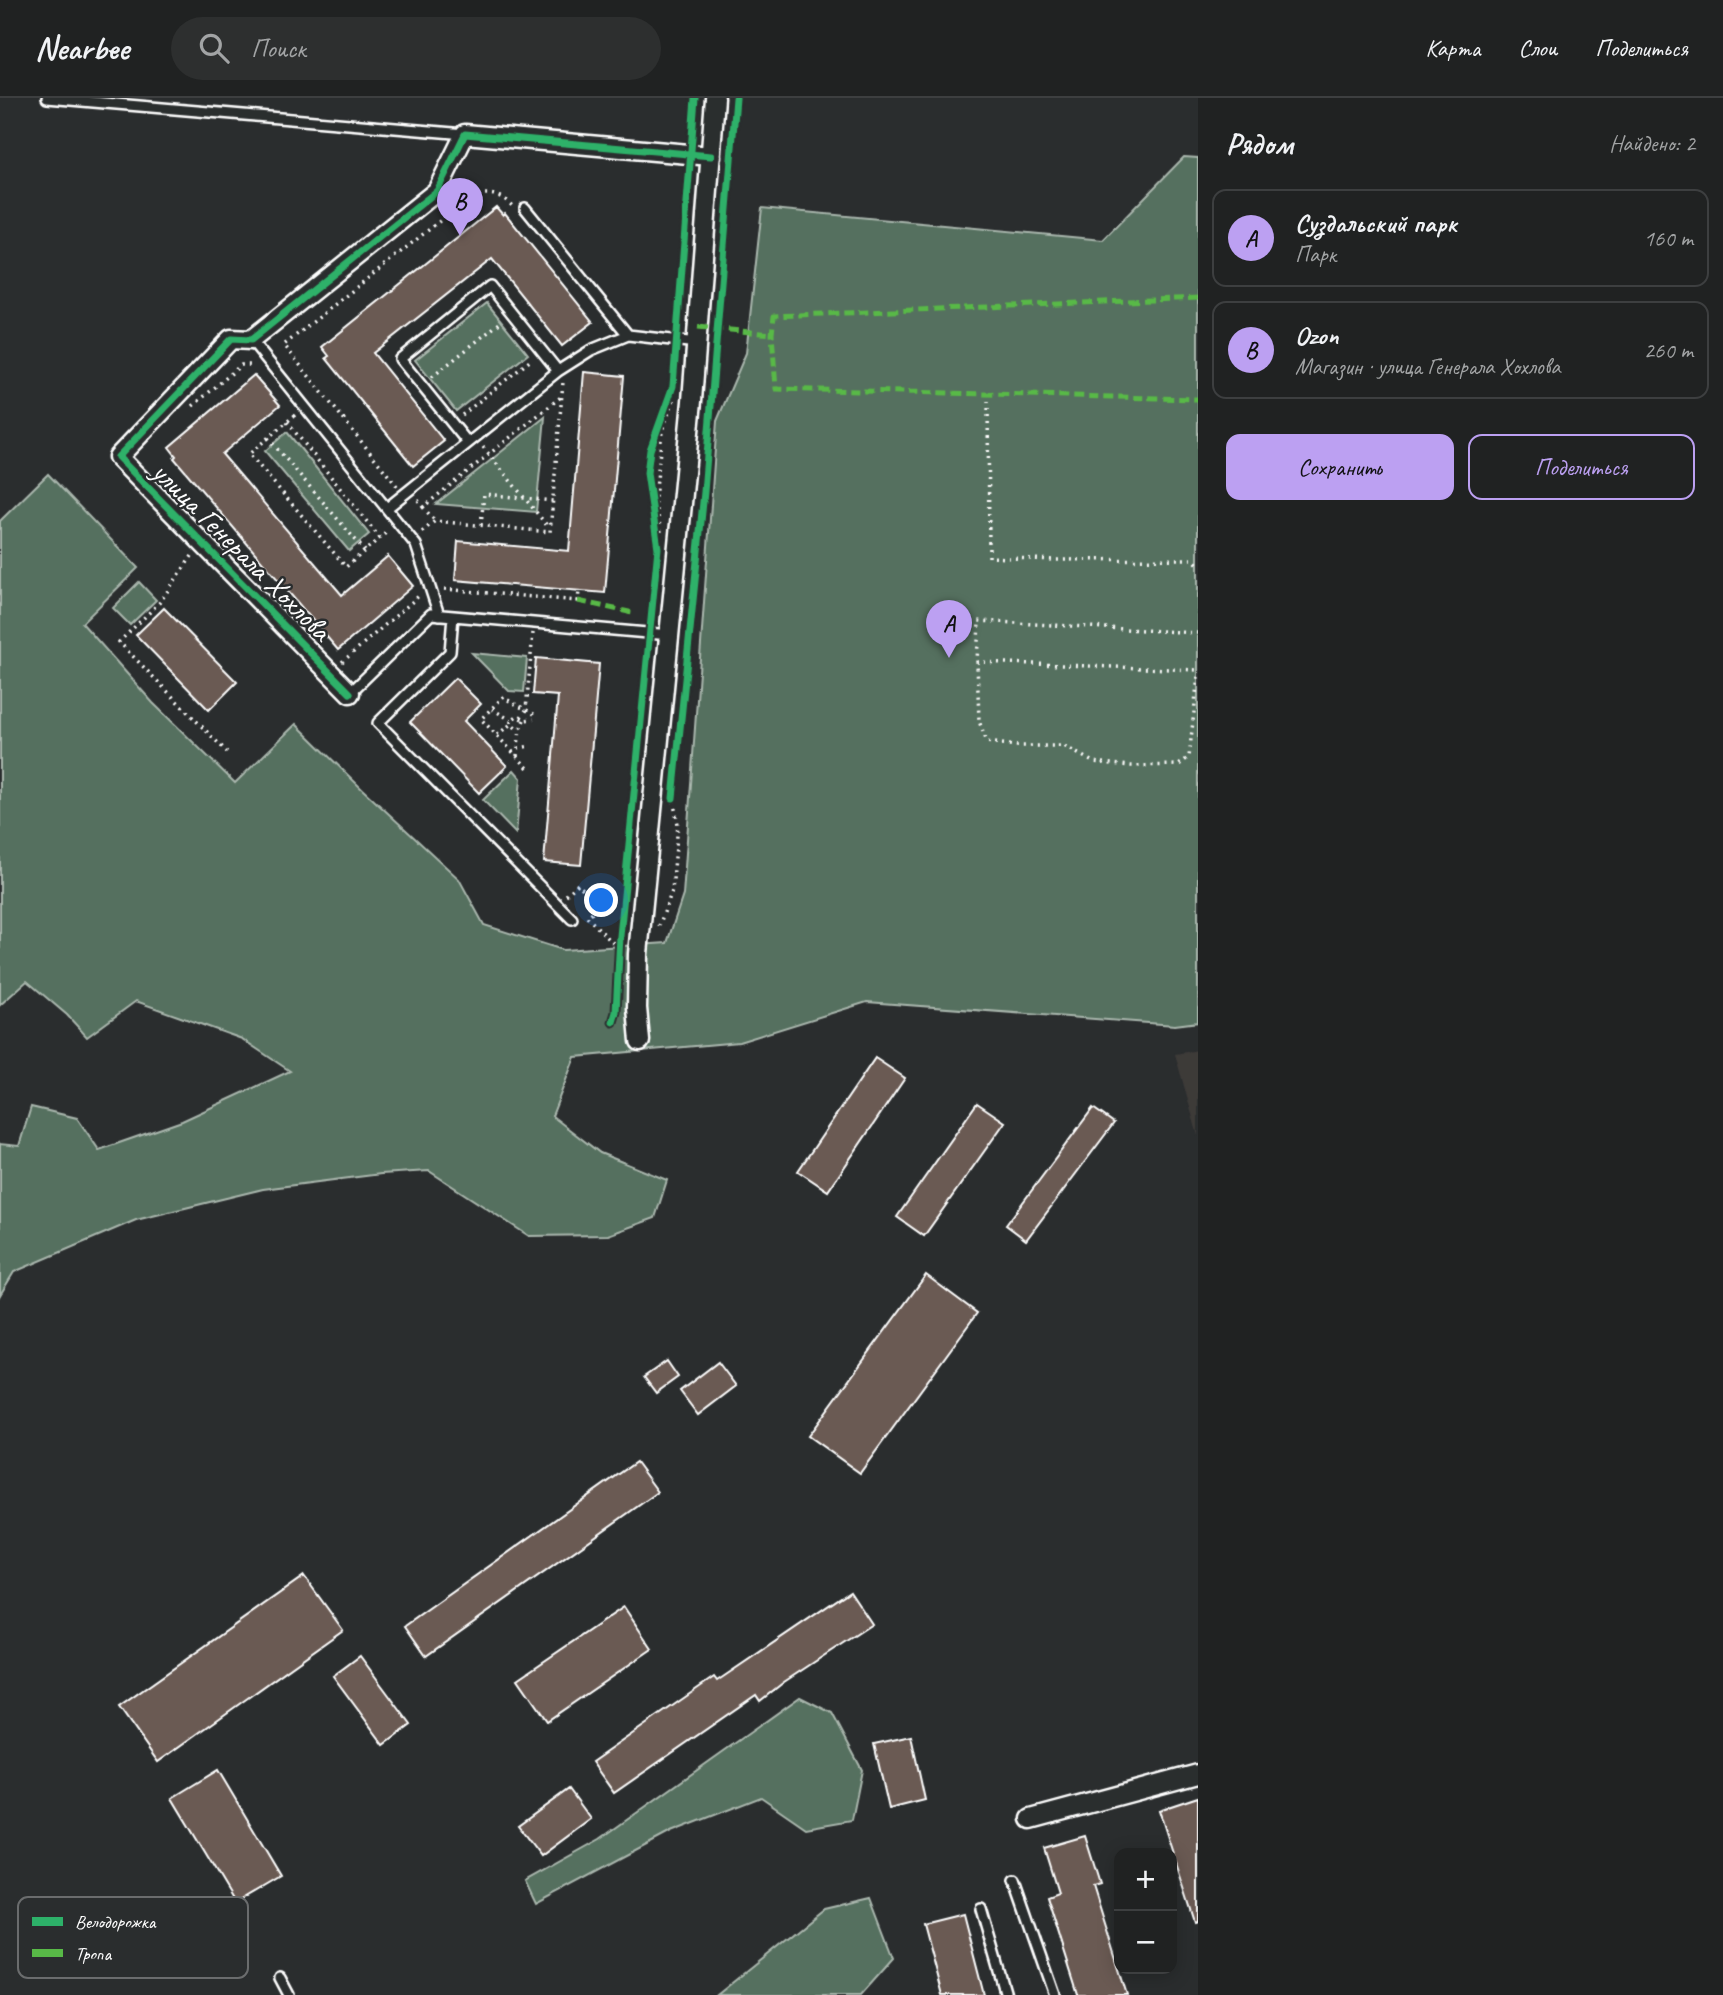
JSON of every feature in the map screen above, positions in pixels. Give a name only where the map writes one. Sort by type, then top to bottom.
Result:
[{"type":"street","points":[[640,1041],[637,1008],[638,954],[697,343],[715,98]]},
{"type":"street","points":[[465,134],[711,156]]},
{"type":"street","name":"улица Генерала Хохлова","points":[[350,693],[118,457],[231,339],[251,340],[437,191],[465,134]]},
{"type":"street","points":[[1031,1819],[1198,1773]]},
{"type":"lane","points":[[47,98],[465,134]]},
{"type":"lane","points":[[526,208],[628,335]]},
{"type":"lane","points":[[472,440],[452,423],[400,359],[460,310],[490,286],[558,371]]},
{"type":"lane","points":[[387,508],[558,371],[591,350],[628,335],[697,343]]},
{"type":"lane","points":[[251,340],[416,545],[439,615]]},
{"type":"lane","points":[[350,693],[431,614],[670,635]]},
{"type":"lane","points":[[453,616],[450,652],[378,723],[572,919]]},
{"type":"lane","points":[[1015,1880],[1055,1995]]},
{"type":"lane","points":[[981,1909],[1006,1995]]},
{"type":"lane","points":[[280,1978],[289,1995]]},
{"type":"path","points":[[526,208],[518,214],[506,198],[497,194],[471,195],[284,345],[435,522],[550,530]]},
{"type":"path","points":[[422,385],[512,313]]},
{"type":"path","points":[[452,423],[542,351]]},
{"type":"path","points":[[184,414],[241,365],[251,363],[260,367]]},
{"type":"path","points":[[550,530],[563,382],[571,377]]},
{"type":"path","points":[[650,450],[673,386]]},
{"type":"path","points":[[988,394],[989,556],[1054,560],[1193,559],[1198,564]]},
{"type":"path","points":[[424,507],[562,396]]},
{"type":"path","points":[[304,407],[249,454],[346,567],[398,523]]},
{"type":"path","points":[[286,422],[380,538]]},
{"type":"path","points":[[268,437],[365,551]]},
{"type":"path","points":[[472,440],[489,454],[550,530]]},
{"type":"path","points":[[649,486],[656,536]]},
{"type":"path","points":[[481,526],[484,494],[553,500]]},
{"type":"path","points":[[201,542],[160,601],[119,642],[227,752]]},
{"type":"path","points":[[329,672],[430,588],[578,601],[579,591]]},
{"type":"path","points":[[1198,633],[979,621],[979,721],[988,742],[1017,746],[1064,746],[1093,762],[1131,766],[1179,765],[1189,757],[1198,676]]},
{"type":"path","points":[[517,756],[520,728],[526,710],[534,623]]},
{"type":"path","points":[[977,663],[1198,670]]},
{"type":"path","points":[[497,735],[517,716],[522,719],[534,716],[506,698],[481,719],[529,769]]},
{"type":"path","points":[[491,708],[511,722],[513,727],[520,728]]},
{"type":"path","points":[[518,748],[531,746]]},
{"type":"path","points":[[673,798],[674,785]]},
{"type":"path","points":[[565,896],[578,884],[599,906],[587,917],[622,952]]},
{"type":"path","points":[[661,932],[662,919]]},
{"type":"path","points":[[618,962],[622,952],[620,936]]},
{"type":"shaded area","points":[[1198,1050],[1198,1136],[1175,1054]]},
{"type":"green space","points":[[1184,157],[1198,158],[1198,1022],[1175,1025],[867,1002],[739,1042],[575,1057],[552,1116],[600,1153],[667,1180],[655,1218],[608,1235],[529,1236],[429,1171],[381,1174],[263,1189],[136,1220],[14,1272],[0,1295],[0,1144],[19,1146],[31,1107],[77,1118],[99,1150],[182,1121],[290,1071],[242,1039],[136,1001],[87,1037],[67,1015],[27,981],[0,1005],[0,521],[48,474],[138,568],[82,623],[153,703],[235,783],[296,724],[459,879],[484,925],[563,950],[667,943],[683,895],[717,421],[746,353],[762,208],[1103,240]]},
{"type":"green space","points":[[487,303],[528,354],[456,411],[415,360]]},
{"type":"green space","points":[[545,417],[536,512],[436,504]]},
{"type":"green space","points":[[287,432],[369,534],[349,551],[265,451]]},
{"type":"green space","points":[[139,582],[156,600],[130,625],[113,608]]},
{"type":"green space","points":[[472,653],[527,658],[524,692],[509,691]]},
{"type":"green space","points":[[514,770],[521,778],[516,834],[483,800]]},
{"type":"green space","points":[[800,1697],[832,1713],[862,1770],[852,1820],[806,1828],[761,1797],[671,1832],[536,1904],[525,1881],[600,1839]]},
{"type":"green space","points":[[871,1898],[894,1958],[861,1995],[717,1995],[824,1909]]},
{"type":"building","points":[[496,207],[503,215],[505,213],[593,322],[562,346],[492,259],[373,353],[444,441],[413,466],[326,358],[329,356],[322,347]]},
{"type":"building","points":[[584,372],[624,376],[605,593],[455,580],[458,541],[569,551]]},
{"type":"building","points":[[254,375],[280,405],[222,454],[342,595],[388,556],[413,586],[338,650],[174,458],[176,456],[169,447]]},
{"type":"building","points":[[164,608],[237,682],[209,710],[136,635]]},
{"type":"building","points":[[536,658],[599,664],[581,865],[544,862],[558,696],[533,694]]},
{"type":"building","points":[[455,678],[481,704],[464,721],[507,766],[479,793],[410,722]]},
{"type":"building","points":[[875,1058],[905,1078],[828,1191],[798,1171]]},
{"type":"building","points":[[977,1103],[1005,1122],[924,1236],[897,1217]]},
{"type":"building","points":[[1093,1108],[1114,1123],[1026,1240],[1006,1225]]},
{"type":"building","points":[[926,1275],[977,1313],[860,1473],[808,1436]]},
{"type":"building","points":[[667,1361],[678,1377],[656,1393],[644,1377]]},
{"type":"building","points":[[718,1362],[736,1386],[698,1415],[680,1391]]},
{"type":"building","points":[[636,1462],[658,1492],[426,1656],[405,1626]]},
{"type":"building","points":[[304,1576],[343,1630],[158,1762],[119,1707]]},
{"type":"building","points":[[850,1591],[872,1624],[760,1701],[756,1695],[614,1793],[592,1762],[714,1677],[717,1681]]},
{"type":"building","points":[[624,1607],[652,1649],[547,1721],[518,1679]]},
{"type":"building","points":[[360,1656],[411,1725],[384,1745],[333,1676]]},
{"type":"building","points":[[911,1736],[925,1800],[889,1809],[874,1744]]},
{"type":"building","points":[[218,1770],[281,1876],[245,1897],[231,1897],[172,1798]]},
{"type":"building","points":[[569,1789],[591,1819],[541,1856],[518,1826]]},
{"type":"building","points":[[1198,1797],[1198,1921],[1195,1922],[1177,1866],[1177,1848],[1171,1848],[1159,1810]]},
{"type":"building","points":[[1085,1836],[1100,1884],[1093,1886],[1114,1953],[1114,1974],[1120,1974],[1127,1995],[1078,1995],[1047,1897],[1058,1893],[1044,1848]]},
{"type":"building","points":[[963,1914],[984,1995],[942,1995],[923,1924]]},
{"type":"marked path","points":[[1198,298],[774,316],[772,334],[776,389],[1198,399]]},
{"type":"marked path","points":[[698,327],[772,334]]},
{"type":"marked path","points":[[578,601],[629,612],[628,619]]},
{"type":"cycle path","points":[[613,1022],[658,548],[647,473],[650,450],[673,386],[695,98]]},
{"type":"cycle path","points":[[673,798],[704,492],[736,98]]},
{"type":"cycle path","points":[[350,693],[118,457],[231,339],[251,340],[437,191],[465,134],[711,156]]},
{"type":"place","name":"Ozon","points":[[460,236]]},
{"type":"place","name":"Суздальский парк","points":[[949,658]]}]
